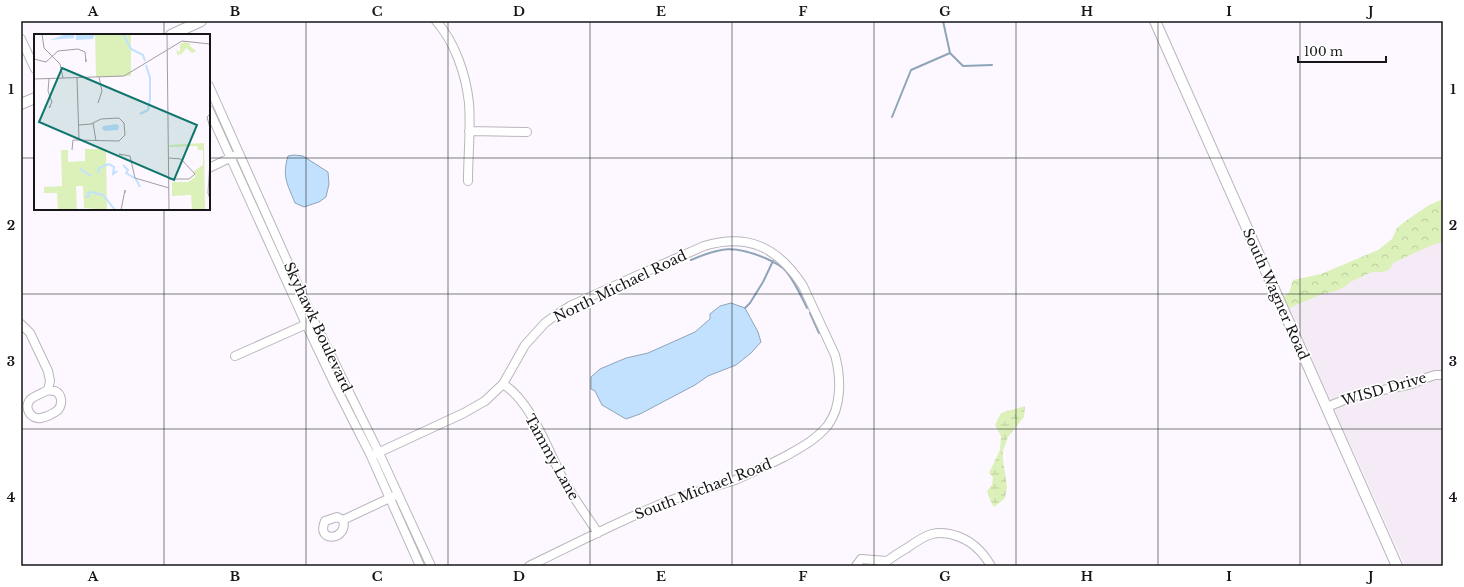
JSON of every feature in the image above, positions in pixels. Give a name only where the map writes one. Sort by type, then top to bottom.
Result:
[{"type":"main road","points":[[184,32],[201,21]]},
{"type":"main road","name":"South Wagner Road","points":[[1156,21],[1397,566]]},
{"type":"main road","points":[[21,104],[34,98]]},
{"type":"street","points":[[436,21],[448,37],[462,72],[469,104],[470,131],[468,181]]},
{"type":"street","points":[[21,40],[34,67]]},
{"type":"street","name":"Skyhawk Boulevard","points":[[210,88],[375,454],[389,498],[420,566]]},
{"type":"street","name":"Skyhawk Boulevard","points":[[210,112],[335,385],[398,494],[431,566]]},
{"type":"street","points":[[470,131],[527,132]]},
{"type":"street","points":[[210,168],[239,154]]},
{"type":"street","name":"North Michael Road","points":[[375,454],[476,407],[485,401],[503,384],[525,345],[545,323],[570,306],[704,246],[728,241],[741,242],[764,248],[783,260],[803,286],[835,355]]},
{"type":"street","points":[[235,356],[314,321]]},
{"type":"street","points":[[21,324],[30,333],[48,371],[50,381],[48,390]]},
{"type":"street","name":"South Michael Road","points":[[529,566],[664,503],[746,475],[803,447],[816,438],[828,424],[837,407],[839,372],[835,355]]},
{"type":"street","name":"WISD Drive","points":[[1327,407],[1354,396],[1412,384],[1435,375],[1443,375]]},
{"type":"street","name":"Tammy Lane","points":[[503,384],[518,397],[537,427],[565,482],[598,533]]},
{"type":"street","points":[[343,520],[398,494]]},
{"type":"street","points":[[856,566],[861,559],[884,564],[912,545],[932,534],[945,533],[956,535],[969,541],[981,551],[991,566]]},
{"type":"shaded area","points":[[1443,236],[1443,566],[1405,566],[1288,306]]},
{"type":"green space","points":[[1443,199],[1443,242],[1432,245],[1393,263],[1390,269],[1383,272],[1372,272],[1350,282],[1346,286],[1336,291],[1322,294],[1287,309],[1282,297],[1289,293],[1293,280],[1321,274],[1378,250],[1392,239],[1397,228],[1404,222],[1429,205]]},
{"type":"green space","points":[[1025,406],[1024,417],[1008,437],[1003,451],[1007,487],[1005,498],[994,507],[987,491],[992,485],[993,477],[989,473],[1000,450],[1001,436],[995,425],[1001,413]]},
{"type":"water","points":[[288,156],[303,156],[328,172],[329,184],[326,197],[319,202],[304,207],[295,203],[285,175]]},
{"type":"water","points":[[731,303],[745,308],[758,332],[761,342],[751,353],[736,365],[708,376],[695,385],[640,414],[626,419],[602,405],[595,391],[591,389],[591,377],[600,369],[626,358],[648,353],[695,332],[710,319],[710,314],[720,306]]},
{"type":"waterway","points":[[892,117],[911,70],[950,53],[943,21]]},
{"type":"waterway","points":[[950,53],[963,66],[992,65]]},
{"type":"waterway","points":[[691,260],[711,252],[728,249],[745,251],[765,258],[779,265],[786,271],[795,284],[807,308]]},
{"type":"waterway","points":[[745,308],[750,303],[763,282],[773,261]]},
{"type":"waterway","points":[[810,313],[819,333]]}]
